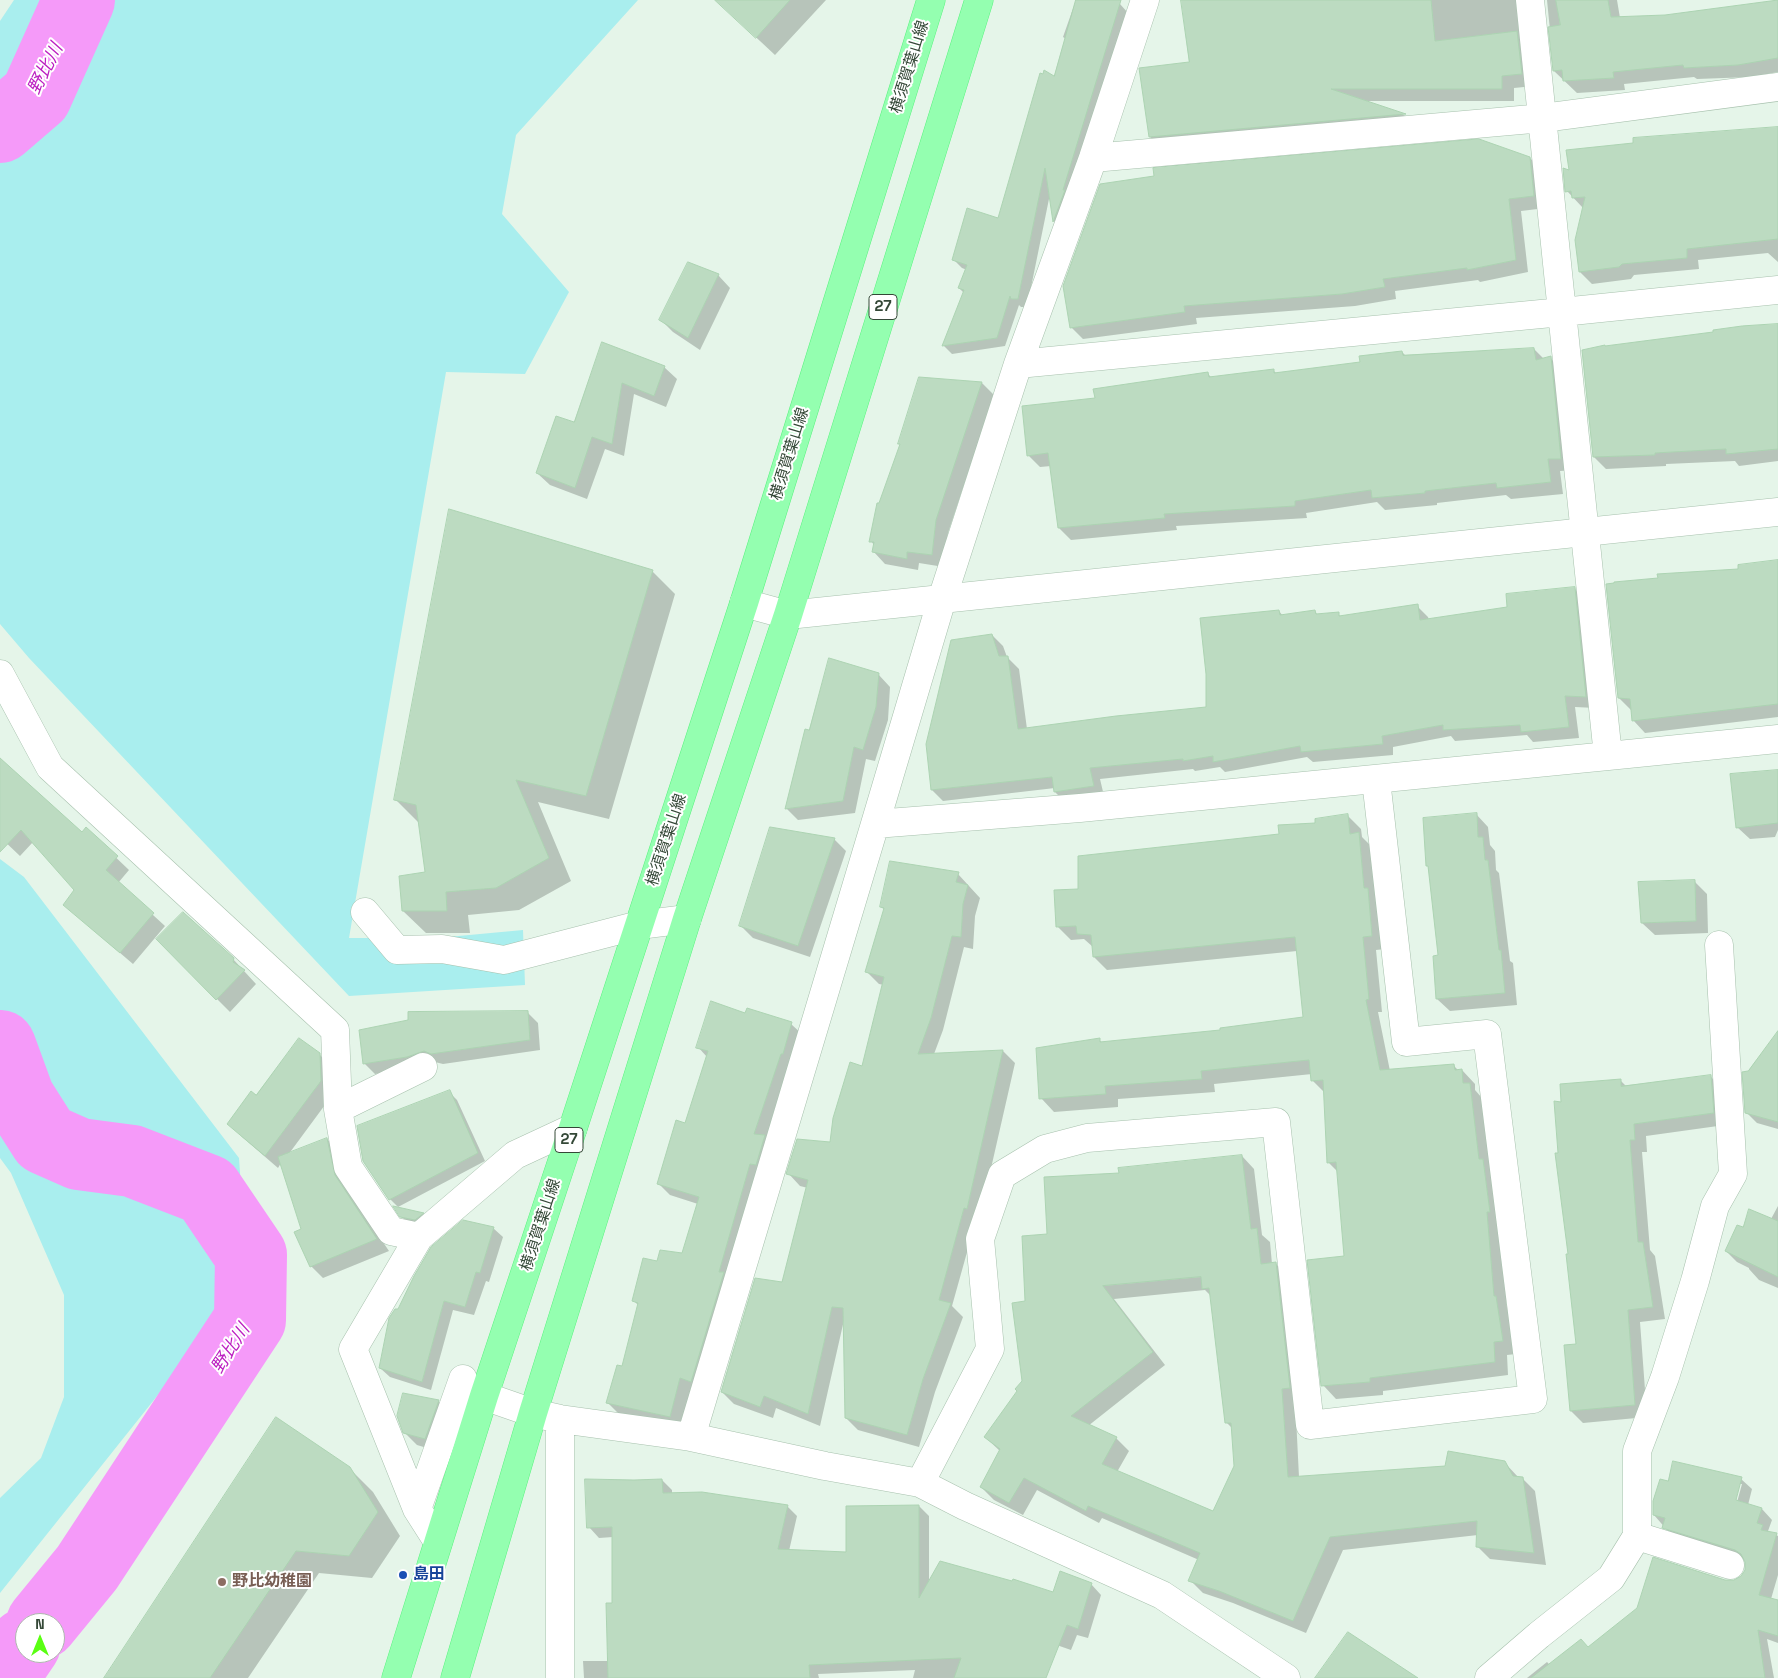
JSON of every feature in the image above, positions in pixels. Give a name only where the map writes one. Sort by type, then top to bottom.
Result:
[{"type":"main road","name":"横須賀葉山線","points":[[396,1678],[438,1542],[473,1388],[573,1128],[744,603],[931,0]]},
{"type":"main road","name":"27","points":[[455,1678],[533,1413],[687,919],[788,615],[979,0]]},
{"type":"street","points":[[691,1437],[942,599],[1018,364],[1093,158],[1146,0]]},
{"type":"street","points":[[1530,0],[1544,118],[1608,756]]},
{"type":"street","points":[[1093,158],[1544,118],[1778,88]]},
{"type":"street","points":[[1018,364],[1778,290]]},
{"type":"street","points":[[744,603],[788,615],[1778,512]]},
{"type":"street","points":[[0,674],[50,767],[335,1030],[338,1109],[348,1166],[391,1231],[420,1236]]},
{"type":"street","points":[[875,824],[1080,808],[1778,739]]},
{"type":"street","points":[[920,1483],[990,1349],[980,1239],[1002,1174],[1045,1149],[1087,1138],[1276,1122],[1310,1425],[1533,1399],[1487,1034],[1406,1042],[1376,780]]},
{"type":"street","points":[[365,912],[397,950],[442,949],[504,960],[639,925],[687,919]]},
{"type":"street","points":[[1488,1678],[1611,1578],[1637,1536],[1637,1451],[1665,1377],[1715,1206],[1733,1174],[1719,945]]},
{"type":"street","points":[[338,1109],[423,1067]]},
{"type":"street","points":[[438,1542],[417,1509],[353,1349],[420,1236],[515,1155],[573,1128]]},
{"type":"street","points":[[417,1509],[473,1388],[533,1413],[560,1419],[691,1437],[825,1466],[920,1483],[965,1506],[1162,1595],[1286,1678]]},
{"type":"street","points":[[560,1419],[560,1678]]},
{"type":"street","points":[[1637,1536],[1730,1565]]},
{"type":"shaded area","points":[[14,0],[638,0],[516,135],[502,214],[569,292],[525,374],[446,372],[349,938],[437,938],[523,930],[525,985],[349,996],[29,658],[0,624],[0,21]]},
{"type":"shaded area","points":[[0,859],[24,877],[239,1158],[247,1277],[169,1381],[0,1593],[0,1498],[41,1458],[64,1397],[64,1295],[11,1173],[0,1158]]},
{"type":"building","points":[[715,0],[790,0],[756,38]]},
{"type":"building","points":[[1076,0],[1121,0],[1063,190],[1065,190],[1053,222],[1045,168],[1018,299],[1011,299],[1010,296],[997,338],[942,346],[964,290],[958,288],[967,265],[952,260],[967,208],[998,218],[1040,73],[1043,74],[1044,70],[1054,76]]},
{"type":"building","points":[[1181,0],[1431,0],[1435,41],[1517,31],[1522,74],[1502,76],[1502,89],[1331,89],[1406,114],[1149,137],[1139,68],[1189,62]]},
{"type":"building","points":[[1556,0],[1608,0],[1611,17],[1665,15],[1778,0],[1778,58],[1738,65],[1684,68],[1683,65],[1613,72],[1614,78],[1563,81],[1562,70],[1553,71],[1548,27],[1560,25]]},
{"type":"building","points":[[1778,127],[1778,239],[1687,249],[1687,258],[1622,264],[1619,267],[1579,272],[1575,240],[1585,197],[1572,198],[1571,191],[1565,192],[1563,168],[1569,170],[1566,150],[1633,143],[1633,138]]},
{"type":"building","points":[[1479,139],[1530,157],[1534,196],[1509,199],[1516,260],[1467,270],[1467,268],[1383,279],[1385,287],[1342,294],[1184,306],[1185,312],[1070,328],[1063,286],[1100,184],[1154,176],[1153,168]]},
{"type":"building","points":[[688,262],[719,274],[688,338],[659,320]]},
{"type":"building","points":[[1778,324],[1778,449],[1726,454],[1726,449],[1655,453],[1655,455],[1593,457],[1582,350],[1605,345],[1713,332],[1713,330],[1742,326]]},
{"type":"building","points":[[602,342],[665,366],[654,396],[622,383],[612,444],[592,437],[575,488],[536,473],[556,416],[574,422]]},
{"type":"building","points":[[1534,348],[1536,360],[1551,356],[1561,459],[1548,459],[1551,482],[1497,488],[1496,483],[1372,498],[1371,490],[1295,501],[1295,506],[1164,514],[1165,518],[1058,528],[1048,453],[1027,456],[1022,406],[1095,398],[1093,389],[1208,372],[1209,377],[1274,369],[1274,373],[1360,362],[1359,356],[1402,351],[1403,355]]},
{"type":"building","points":[[919,377],[982,382],[936,520],[932,555],[907,552],[907,559],[872,552],[874,542],[869,542],[877,503],[879,503],[900,444],[898,444]]},
{"type":"building","points":[[449,509],[653,570],[586,796],[516,780],[549,858],[496,888],[446,892],[447,911],[402,911],[399,876],[425,872],[416,805],[394,800]]},
{"type":"building","points":[[1778,560],[1778,704],[1632,721],[1630,699],[1618,698],[1606,584],[1658,578],[1657,574],[1738,569],[1738,565]]},
{"type":"building","points":[[1575,587],[1586,697],[1565,696],[1569,727],[1521,732],[1520,725],[1443,730],[1443,725],[1382,736],[1383,744],[1301,752],[1300,746],[1213,762],[1213,756],[1183,761],[1183,759],[1090,768],[1094,786],[1054,792],[1052,777],[931,790],[926,744],[951,640],[992,634],[999,656],[1008,656],[1018,729],[1116,716],[1206,707],[1206,674],[1200,618],[1279,610],[1280,615],[1315,610],[1316,614],[1339,612],[1339,616],[1418,604],[1420,620],[1507,607],[1506,594]]},
{"type":"building","points":[[829,658],[879,673],[876,707],[863,750],[854,747],[843,801],[785,809],[805,729],[809,730]]},
{"type":"building","points":[[0,758],[82,832],[86,827],[118,856],[106,870],[154,913],[120,953],[63,905],[74,890],[21,830],[0,852]]},
{"type":"building","points":[[1778,770],[1778,823],[1736,828],[1730,774]]},
{"type":"building","points":[[1477,813],[1478,837],[1483,837],[1485,860],[1488,860],[1505,993],[1436,999],[1433,956],[1438,955],[1428,866],[1426,866],[1423,818]]},
{"type":"building","points":[[1348,814],[1350,834],[1359,832],[1364,888],[1368,888],[1372,936],[1363,937],[1369,999],[1366,1000],[1380,1070],[1454,1064],[1455,1070],[1462,1069],[1463,1083],[1470,1083],[1479,1159],[1483,1159],[1490,1212],[1487,1212],[1494,1296],[1496,1296],[1503,1341],[1494,1342],[1495,1362],[1370,1378],[1370,1382],[1321,1386],[1307,1260],[1344,1256],[1336,1162],[1327,1163],[1323,1080],[1311,1081],[1309,1060],[1201,1071],[1202,1079],[1105,1086],[1106,1094],[1039,1099],[1036,1048],[1100,1038],[1100,1042],[1220,1030],[1220,1028],[1303,1017],[1295,937],[1093,957],[1091,935],[1077,934],[1076,926],[1056,927],[1054,890],[1078,889],[1078,856],[1279,834],[1278,825],[1315,823],[1315,819]]},
{"type":"building","points":[[770,827],[835,838],[798,946],[739,926]]},
{"type":"building","points":[[890,861],[959,872],[956,882],[968,885],[963,904],[961,937],[952,936],[931,1018],[918,1054],[1003,1050],[967,1209],[964,1208],[939,1300],[951,1303],[923,1379],[907,1435],[845,1418],[843,1308],[832,1307],[808,1414],[764,1396],[760,1407],[721,1392],[755,1278],[782,1282],[808,1180],[786,1174],[797,1139],[830,1142],[833,1118],[850,1062],[862,1066],[884,977],[865,972],[884,908],[880,907]]},
{"type":"building","points":[[1695,880],[1696,921],[1641,923],[1638,882]]},
{"type":"building","points":[[183,912],[234,958],[233,962],[245,970],[216,1000],[156,939]]},
{"type":"building","points":[[711,1001],[745,1013],[747,1008],[792,1022],[783,1054],[781,1054],[754,1134],[765,1135],[756,1165],[750,1164],[719,1272],[724,1272],[691,1382],[680,1378],[670,1417],[606,1403],[617,1365],[622,1366],[638,1303],[632,1301],[643,1258],[657,1261],[660,1250],[682,1253],[699,1197],[657,1184],[676,1120],[685,1123],[708,1051],[696,1048]]},
{"type":"building","points":[[528,1011],[530,1040],[431,1054],[424,1051],[407,1057],[363,1064],[359,1030],[408,1020],[408,1012]]},
{"type":"building","points":[[1778,1031],[1778,1122],[1745,1113],[1742,1072],[1748,1071]]},
{"type":"building","points":[[299,1038],[320,1053],[321,1081],[265,1156],[227,1124],[251,1091],[256,1095]]},
{"type":"building","points":[[1711,1075],[1714,1113],[1634,1124],[1635,1140],[1630,1140],[1638,1242],[1643,1242],[1653,1307],[1628,1310],[1635,1405],[1570,1411],[1564,1345],[1576,1344],[1566,1254],[1568,1254],[1555,1153],[1558,1153],[1554,1101],[1561,1102],[1560,1084],[1621,1079],[1621,1086]]},
{"type":"building","points":[[450,1090],[478,1153],[389,1200],[363,1161],[357,1126]]},
{"type":"building","points":[[327,1138],[335,1175],[377,1239],[310,1267],[294,1232],[301,1229],[278,1157]]},
{"type":"building","points":[[1242,1155],[1251,1229],[1257,1228],[1261,1264],[1276,1262],[1290,1388],[1282,1389],[1288,1477],[1445,1466],[1448,1451],[1505,1461],[1513,1476],[1523,1477],[1534,1553],[1476,1547],[1477,1521],[1330,1537],[1293,1621],[1219,1591],[1188,1581],[1200,1553],[1088,1506],[1086,1511],[1024,1478],[1009,1503],[980,1487],[1000,1449],[984,1437],[1022,1381],[1012,1303],[1025,1301],[1022,1236],[1047,1234],[1044,1177],[1119,1173],[1118,1168]],"holes":[[[1201,1277],[1202,1289],[1209,1288],[1225,1423],[1231,1423],[1234,1466],[1213,1511],[1102,1464],[1117,1437],[1071,1416],[1153,1352],[1103,1286]]]},
{"type":"building","points":[[393,1206],[424,1213],[415,1220],[400,1217]]},
{"type":"building","points":[[1749,1209],[1778,1221],[1778,1277],[1725,1251],[1737,1225],[1743,1227]]},
{"type":"building","points":[[463,1220],[494,1227],[480,1273],[476,1272],[465,1307],[444,1301],[422,1382],[379,1368],[389,1318],[395,1309],[398,1309],[431,1247]]},
{"type":"building","points":[[403,1393],[439,1400],[425,1439],[403,1433],[397,1416]]},
{"type":"building","points":[[276,1417],[350,1467],[378,1512],[349,1556],[296,1551],[210,1678],[104,1678]]},
{"type":"building","points":[[1673,1461],[1742,1477],[1736,1500],[1762,1508],[1757,1523],[1763,1525],[1761,1530],[1777,1533],[1759,1595],[1778,1600],[1778,1636],[1758,1630],[1765,1678],[1531,1678],[1581,1639],[1588,1647],[1637,1608],[1653,1557],[1725,1580],[1734,1580],[1741,1576],[1745,1570],[1745,1562],[1741,1554],[1735,1550],[1662,1528],[1665,1518],[1653,1515],[1653,1501],[1660,1479],[1668,1481]]},
{"type":"building","points":[[585,1479],[662,1479],[663,1493],[702,1492],[788,1505],[778,1549],[846,1552],[846,1506],[919,1505],[919,1598],[940,1561],[1012,1581],[1013,1579],[1053,1592],[1060,1571],[1092,1583],[1078,1629],[1067,1625],[1046,1678],[954,1678],[961,1658],[809,1665],[810,1678],[608,1678],[606,1603],[612,1603],[612,1527],[587,1528]]},
{"type":"building","points":[[1348,1632],[1418,1678],[1315,1678]]},
{"type":"waterway","name":"野比川","points":[[0,127],[36,96],[79,0]]},
{"type":"waterway","name":"野比川","points":[[0,1046],[19,1098],[45,1139],[79,1154],[132,1161],[207,1190],[251,1255],[250,1320],[87,1568],[50,1613]]},
{"type":"waterway","name":"野比川","points":[[2,1678],[15,1659]]},
{"type":"place","name":"島田","points":[[403,1575]]},
{"type":"place","name":"野比幼稚園","points":[[222,1582]]}]
